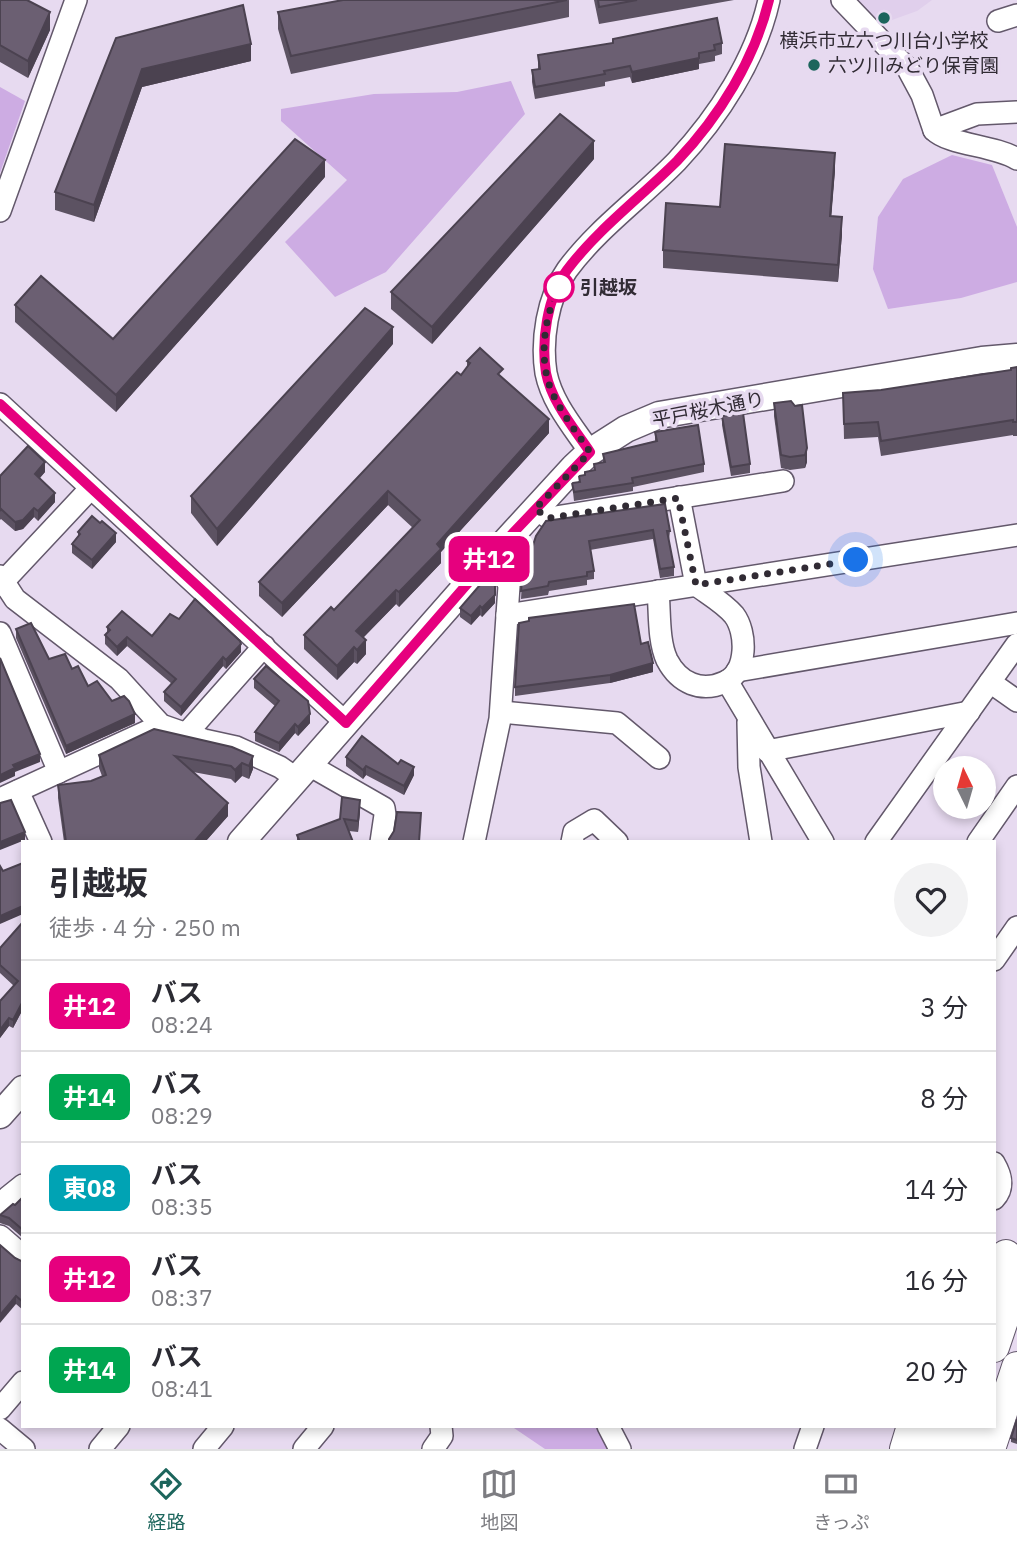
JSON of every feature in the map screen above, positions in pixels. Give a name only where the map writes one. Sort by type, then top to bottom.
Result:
[{"type":"highway","points":[[996,1288],[1008,1261]]},
{"type":"highway","points":[[996,1335],[1008,1261]]},
{"type":"highway","points":[[996,1380],[1017,1321]]},
{"type":"highway","points":[[990,1449],[1017,1367]]},
{"type":"highway","points":[[1006,1449],[1017,1411]]},
{"type":"highway","points":[[905,1449],[911,1428]]},
{"type":"highway","points":[[918,1449],[924,1428]]},
{"type":"highway","points":[[934,1449],[939,1428]]},
{"type":"highway","points":[[948,1449],[954,1428]]},
{"type":"highway","points":[[962,1449],[968,1428]]},
{"type":"highway","points":[[974,1449],[980,1428]]},
{"type":"main road","name":"平戸桜木通り","points":[[243,840],[535,509],[590,452],[626,429],[659,415],[982,360],[1017,357]]},
{"type":"main road","points":[[0,1115],[21,1091]]},
{"type":"street","points":[[0,211],[76,0]]},
{"type":"street","points":[[590,452],[562,411],[551,391],[546,373],[546,326],[552,301],[566,272],[586,248],[678,159],[725,99],[747,61],[769,0]]},
{"type":"street","points":[[842,0],[908,69],[922,95],[934,130],[953,140],[978,144],[1017,159]]},
{"type":"street","points":[[934,130],[976,114],[1017,112]]},
{"type":"street","points":[[0,404],[346,723]]},
{"type":"street","points":[[535,509],[549,518],[783,481]]},
{"type":"street","points":[[90,489],[1,582],[15,599],[118,680],[161,725],[236,747],[280,767],[303,772],[384,808],[381,840]]},
{"type":"street","points":[[678,498],[696,585],[732,613],[739,623],[744,640],[743,654],[732,676],[748,719],[822,840]]},
{"type":"street","points":[[507,615],[1017,535]]},
{"type":"street","points":[[474,840],[500,712],[507,615],[509,586],[495,552]]},
{"type":"street","points":[[658,591],[666,657],[680,679],[692,684],[712,685],[732,676],[1017,623]]},
{"type":"street","points":[[0,633],[59,772]]},
{"type":"street","points":[[877,840],[1017,644]]},
{"type":"street","points":[[187,734],[264,646]]},
{"type":"street","points":[[989,682],[1017,701]]},
{"type":"street","points":[[500,712],[617,723],[659,758]]},
{"type":"street","points":[[767,751],[969,712]]},
{"type":"street","points":[[748,719],[749,767],[761,840]]},
{"type":"street","points":[[40,840],[9,795],[161,725]]},
{"type":"street","points":[[979,840],[1017,786]]},
{"type":"street","points":[[572,840],[574,832],[594,820],[615,840]]},
{"type":"street","points":[[996,957],[1017,927]]},
{"type":"street","points":[[996,1167],[1001,1184],[996,1196]]},
{"type":"street","points":[[0,1207],[21,1187]]},
{"type":"street","points":[[0,1236],[21,1254]]},
{"type":"street","points":[[0,1409],[21,1384]]},
{"type":"street","points":[[100,1449],[117,1428]]},
{"type":"street","points":[[204,1449],[221,1428]]},
{"type":"street","points":[[304,1449],[320,1428]]},
{"type":"street","points":[[433,1449],[442,1436],[440,1428]]},
{"type":"street","points":[[609,1428],[620,1449]]},
{"type":"street","points":[[805,1449],[812,1428]]},
{"type":"street","points":[[0,1429],[24,1449]]},
{"type":"shaded area","name":"横浜市立六つ川台小学校","points":[[853,0],[932,0],[917,11],[878,25]]},
{"type":"shaded area","points":[[511,81],[525,114],[386,272],[335,297],[285,242],[347,180],[281,121],[281,109],[374,94],[457,92]]},
{"type":"shaded area","points":[[0,87],[25,101],[0,173]]},
{"type":"shaded area","points":[[952,155],[992,165],[1017,227],[1017,282],[961,298],[888,309],[873,269],[878,217],[903,179]]},
{"type":"shaded area","points":[[514,1428],[600,1428],[611,1449],[545,1449]]},
{"type":"building","points":[[0,0],[27,0],[50,12],[28,61],[0,45]]},
{"type":"building","points":[[343,0],[567,0],[291,56],[278,12]]},
{"type":"building","points":[[598,0],[637,0],[599,7]]},
{"type":"building","points":[[243,5],[251,44],[142,69],[94,205],[55,192],[116,38]]},
{"type":"building","points":[[717,18],[722,43],[714,45],[715,50],[699,53],[699,58],[632,72],[630,66],[604,71],[605,74],[535,87],[532,70],[540,69],[538,55],[613,43],[613,39]]},
{"type":"building","points":[[560,114],[594,141],[432,327],[391,292]]},
{"type":"building","points":[[295,139],[325,160],[116,395],[15,305],[41,276],[113,339]]},
{"type":"building","points":[[725,144],[835,153],[830,216],[842,217],[838,265],[663,250],[666,203],[720,207]]},
{"type":"building","points":[[365,308],[393,327],[217,529],[191,496]]},
{"type":"building","points":[[480,348],[503,369],[498,374],[549,419],[437,544],[441,549],[356,631],[366,640],[357,650],[354,647],[337,666],[304,635],[331,607],[334,610],[420,520],[388,491],[282,603],[259,582],[457,372],[461,375],[470,363],[467,361]]},
{"type":"building","points":[[1017,367],[1017,422],[1013,420],[881,441],[878,422],[844,424],[843,393],[881,390]]},
{"type":"building","points":[[791,401],[795,406],[802,405],[807,448],[805,455],[790,457],[781,455],[774,403]]},
{"type":"building","points":[[743,413],[750,464],[731,467],[722,416]]},
{"type":"building","points":[[698,425],[704,464],[632,478],[633,483],[574,492],[572,483],[580,482],[579,476],[585,475],[585,472],[595,470],[594,464],[605,462],[603,454],[657,441],[655,432]]},
{"type":"building","points":[[28,446],[45,462],[35,474],[55,493],[38,511],[34,508],[23,520],[15,522],[1,509],[0,511],[0,476]]},
{"type":"building","points":[[665,504],[674,567],[660,569],[653,530],[589,541],[594,571],[587,572],[587,576],[549,582],[548,586],[521,591],[536,536],[546,521]]},
{"type":"building","points":[[92,516],[116,533],[92,560],[72,544]]},
{"type":"building","points":[[486,578],[495,586],[495,595],[471,616],[460,608]]},
{"type":"building","points":[[195,599],[241,644],[226,660],[223,657],[181,707],[164,692],[176,679],[127,637],[117,647],[105,635],[110,630],[107,627],[122,611],[152,636],[170,614],[179,619]]},
{"type":"building","points":[[634,604],[641,644],[648,642],[653,663],[610,675],[515,687],[519,623],[529,621],[529,618]]},
{"type":"building","points":[[31,623],[49,659],[65,654],[72,669],[78,666],[88,686],[97,681],[112,701],[124,696],[135,714],[66,746],[16,629]]},
{"type":"building","points":[[0,658],[40,754],[13,765],[15,768],[0,775]]},
{"type":"building","points":[[266,666],[308,701],[310,714],[298,727],[295,724],[279,743],[255,732],[279,701],[254,679]]},
{"type":"building","points":[[154,729],[232,747],[253,756],[249,766],[242,763],[235,770],[231,766],[175,756],[228,803],[196,840],[66,840],[58,785],[91,781],[106,775],[99,755]]},
{"type":"building","points":[[362,736],[398,764],[401,760],[414,767],[404,786],[366,766],[363,770],[346,757]]},
{"type":"building","points":[[342,797],[360,800],[358,821],[344,819],[352,840],[299,840],[297,835],[340,819]]},
{"type":"building","points":[[11,800],[25,832],[0,842],[0,803]]},
{"type":"building","points":[[397,812],[421,813],[419,840],[389,840],[394,831]]},
{"type":"building","points":[[21,864],[21,907],[0,916],[0,866],[3,871]]},
{"type":"building","points":[[21,924],[21,1005],[13,1020],[9,1018],[0,1030],[0,1001],[18,981],[0,965],[0,948]]},
{"type":"building","points":[[21,1199],[21,1228],[9,1218],[0,1215]]},
{"type":"building","points":[[0,1245],[21,1261],[21,1300],[16,1296],[0,1315]]},
{"type":"building","points":[[1017,1419],[1017,1440],[1011,1438]]},
{"type":"bus line","name":"井12","points":[[0,404],[346,723],[495,552],[590,452],[562,411],[551,391],[546,373],[546,326],[552,301],[566,272],[586,248],[678,159],[725,99],[747,61],[769,0]]},
{"type":"place","name":"横浜市立六つ川台小学校","points":[[884,18]]},
{"type":"place","name":"六ツ川みどり保育園","points":[[814,65]]},
{"type":"place","name":"引越坂","points":[[559,287]]},
{"type":"route","points":[[559,287],[552,301],[546,326],[546,373],[551,391],[562,411],[590,452],[535,509],[549,518],[678,498],[696,585],[856,560]]}]
